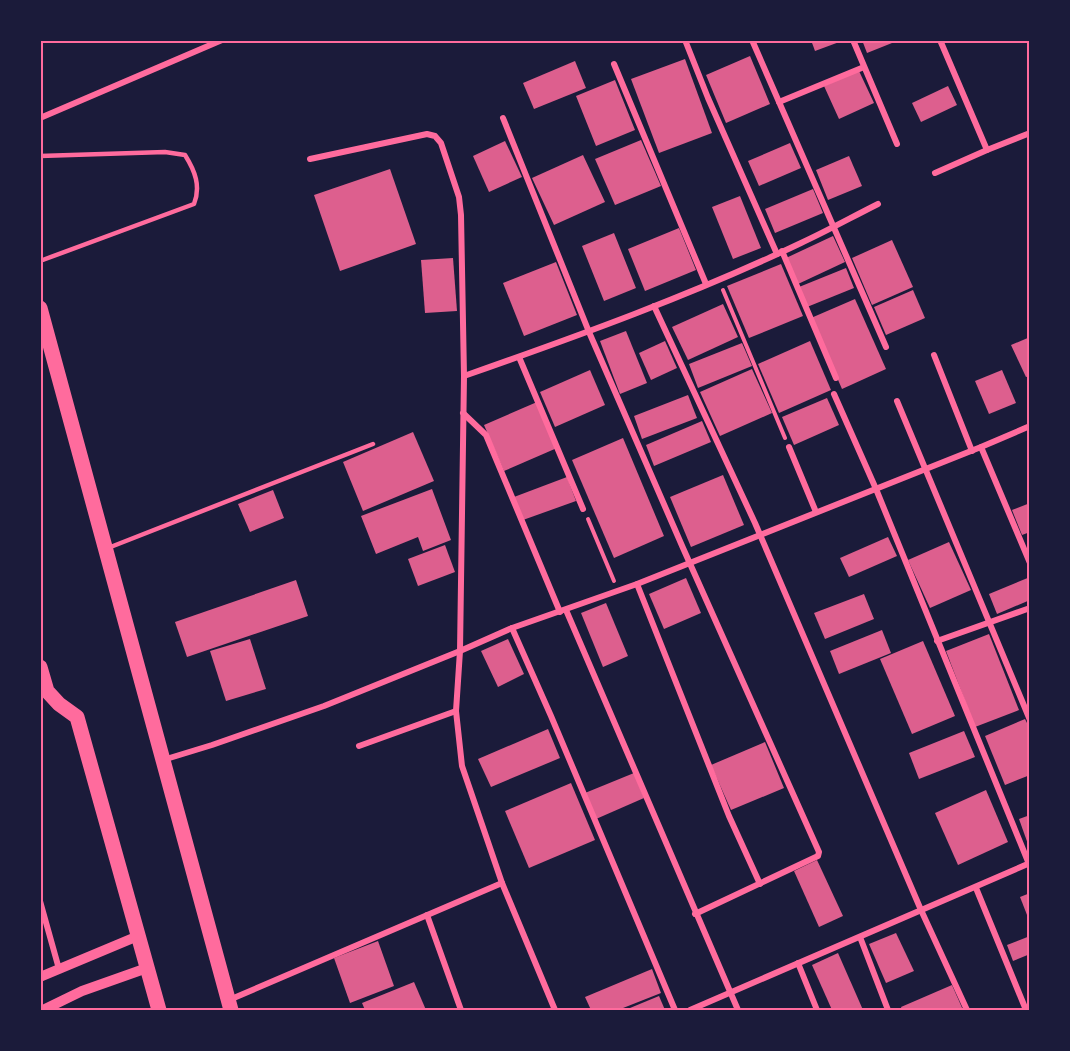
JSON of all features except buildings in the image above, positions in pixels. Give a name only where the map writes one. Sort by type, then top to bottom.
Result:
[{"type":"main road","points":[[40,308],[229,1006]]},
{"type":"main road","points":[[40,667],[47,691],[59,704],[77,717],[159,1011]]},
{"type":"street","points":[[40,118],[222,40]]},
{"type":"street","points":[[685,40],[708,98],[836,378]]},
{"type":"street","points":[[752,40],[886,347]]},
{"type":"street","points":[[853,40],[897,144]]},
{"type":"street","points":[[940,40],[987,150]]},
{"type":"street","points":[[614,64],[706,284]]},
{"type":"street","points":[[779,102],[864,67]]},
{"type":"street","points":[[502,118],[589,332],[819,852],[818,856],[695,914]]},
{"type":"street","points":[[935,173],[1029,133]]},
{"type":"street","points":[[310,159],[427,134],[435,136],[441,143],[459,197],[464,413],[460,651],[456,711],[462,766],[502,883],[555,1011]]},
{"type":"street","points":[[464,376],[589,332],[654,306],[780,252],[878,204]]},
{"type":"street","points":[[654,306],[760,535],[921,910],[967,1011]]},
{"type":"street","points":[[934,356],[972,451]]},
{"type":"street","points":[[519,357],[583,509]]},
{"type":"street","points":[[690,1011],[1029,863],[876,489],[834,394]]},
{"type":"street","points":[[897,401],[1029,720]]},
{"type":"street","points":[[464,413],[486,435],[738,1011]]},
{"type":"street","points":[[163,760],[324,706],[512,628],[637,584],[972,451],[1029,426]]},
{"type":"street","points":[[789,447],[816,512]]},
{"type":"street","points":[[981,447],[1029,563]]},
{"type":"street","points":[[637,584],[729,816],[760,884]]},
{"type":"street","points":[[937,641],[1029,609]]},
{"type":"street","points":[[512,628],[675,1011]]},
{"type":"street","points":[[359,746],[456,711]]},
{"type":"street","points":[[229,1006],[502,883]]},
{"type":"street","points":[[976,888],[1026,1011]]},
{"type":"street","points":[[40,901],[59,969]]},
{"type":"street","points":[[427,915],[461,1011]]},
{"type":"street","points":[[40,977],[138,936]]},
{"type":"street","points":[[860,937],[888,1011]]},
{"type":"street","points":[[798,963],[817,1011]]},
{"type":"street","points":[[44,1011],[82,992],[147,968]]},
{"type":"lane","points":[[40,156],[165,152],[186,155],[195,170],[198,194],[194,204],[40,261]]},
{"type":"lane","points":[[105,549],[373,444]]},
{"type":"path","points":[[718,279],[789,447]]},
{"type":"path","points":[[583,509],[618,590]]}]
